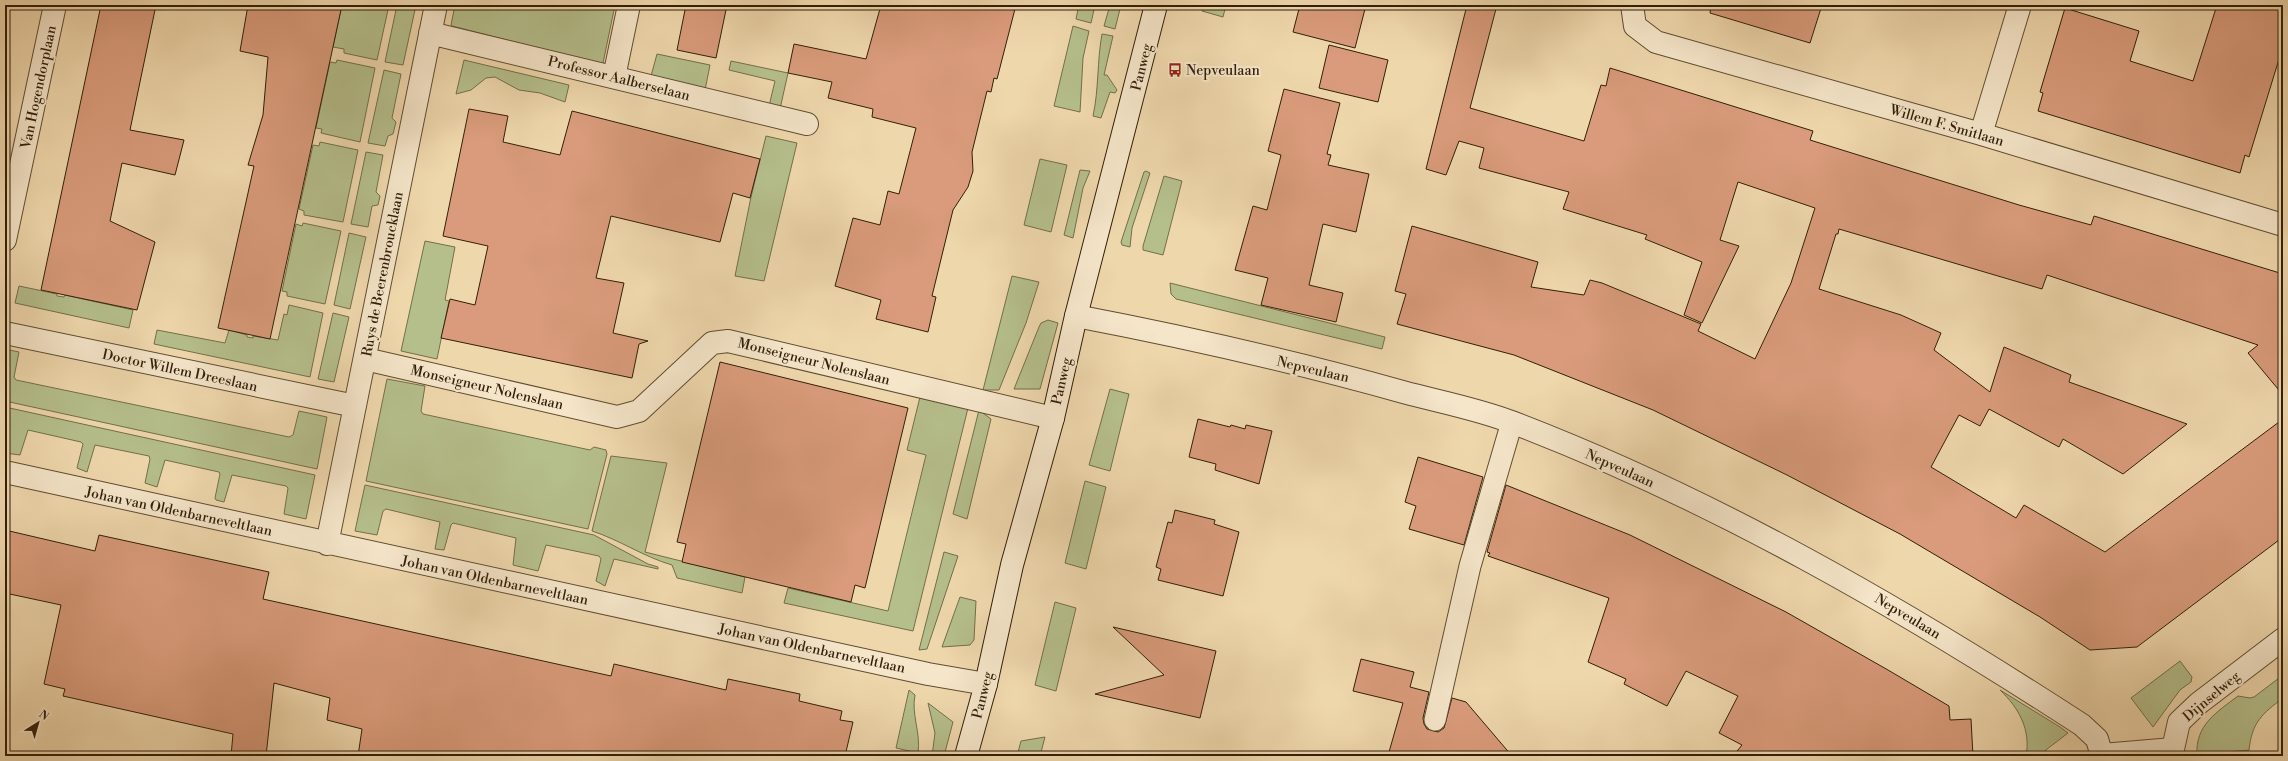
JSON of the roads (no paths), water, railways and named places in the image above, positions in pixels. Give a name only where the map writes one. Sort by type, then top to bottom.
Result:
[{"type":"street","name":"Van Hogendorplaan","points":[[5,240],[55,5]]},
{"type":"street","name":"Ruys de Beerenbroucklaan","points":[[327,544],[436,5]]},
{"type":"street","points":[[614,77],[629,5]]},
{"type":"street","name":"Panweg","points":[[966,756],[986,684],[1012,565],[1053,418],[1076,316],[1156,5]]},
{"type":"street","name":"Willem F. Smitlaan","points":[[1632,5],[1636,26],[1656,42],[1981,134],[2283,225]]},
{"type":"street","points":[[1981,134],[2020,5]]},
{"type":"street","name":"Professor Aalberselaan","points":[[430,33],[807,124]]},
{"type":"street","name":"Nepveulaan","points":[[1076,316],[1134,327],[1348,376],[1512,422],[1634,474],[1748,527],[1898,609],[2082,724],[2097,739],[2102,756]]},
{"type":"street","name":"Doctor Willem Dreeslaan","points":[[5,334],[355,406]]},
{"type":"street","name":"Monseigneur Nolenslaan","points":[[364,359],[617,417],[639,411],[712,343],[728,341],[1053,418]]},
{"type":"street","name":"Johan van Oldenbarneveltlaan","points":[[5,472],[327,544],[928,674],[986,684]]},
{"type":"street","name":"Dijnselweg","points":[[2102,756],[2174,752],[2180,722],[2199,703],[2283,639]]},
{"type":"lane","points":[[1435,720],[1470,566],[1512,422]]},
{"type":"place","name":"Nepveulaan","points":[[1175,70]]}]
